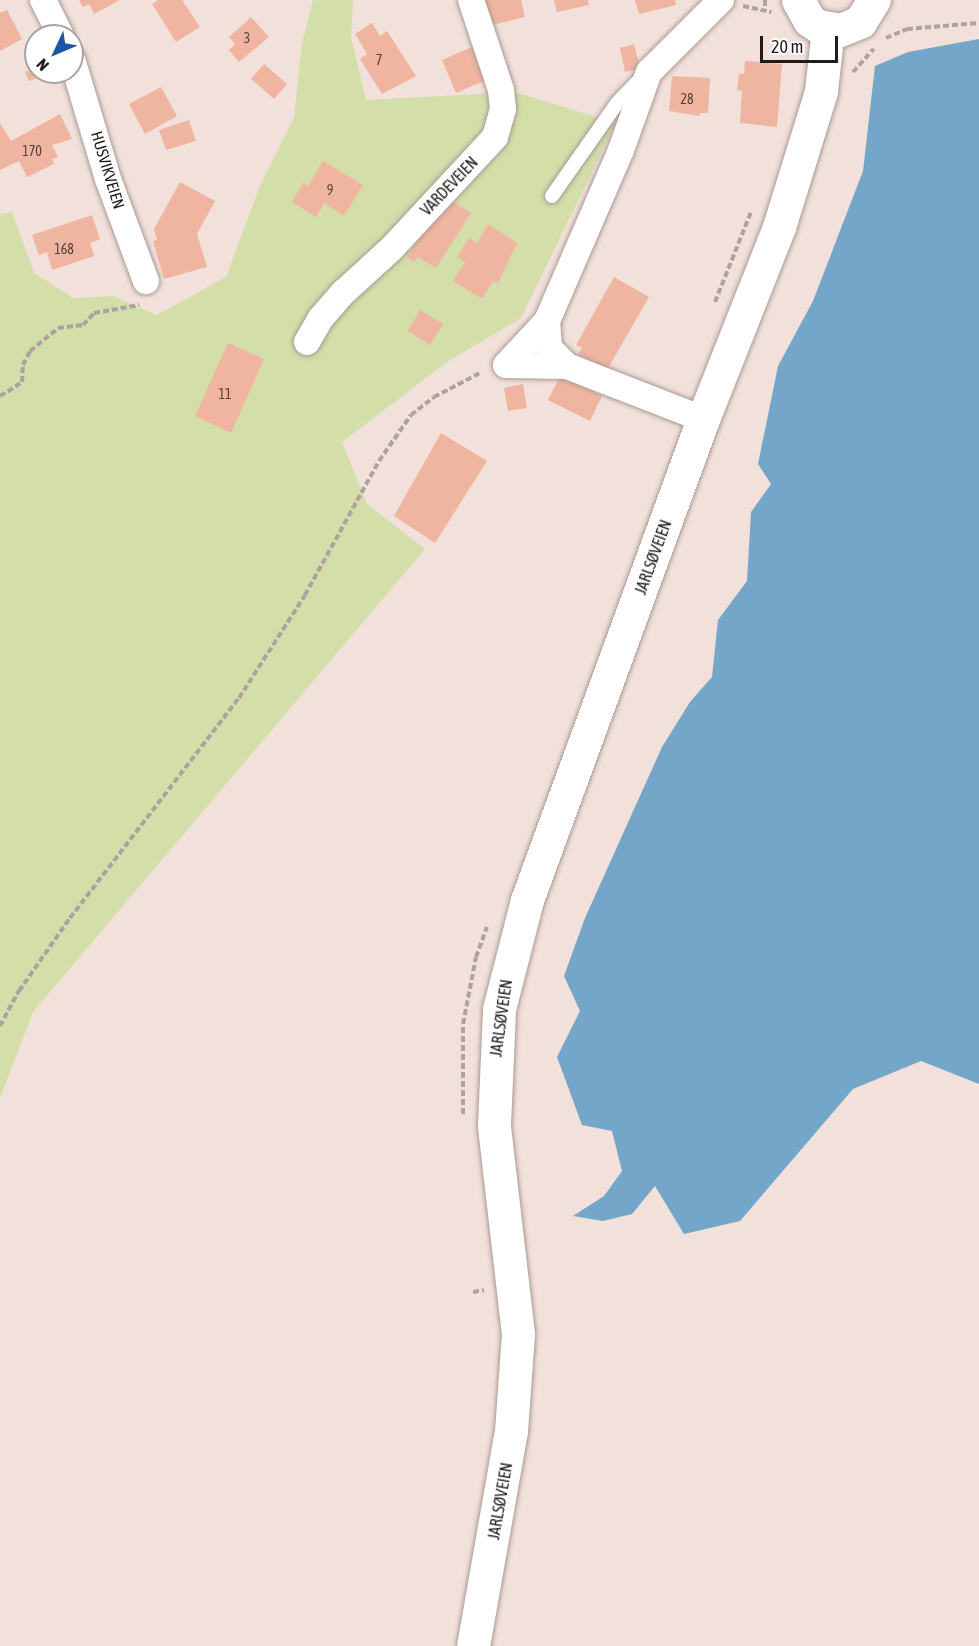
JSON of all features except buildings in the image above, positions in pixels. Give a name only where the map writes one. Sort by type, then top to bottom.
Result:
[{"type":"street","points":[[42,0],[55,24]]},
{"type":"street","name":"VARDEVEIEN","points":[[307,342],[321,318],[344,292],[392,248],[495,137],[503,109],[501,90],[471,0]]},
{"type":"street","points":[[506,365],[547,321],[621,150],[649,72],[722,0]]},
{"type":"street","points":[[798,0],[809,20],[828,29],[851,27],[860,22],[874,0]]},
{"type":"street","name":"JARLSØVEIEN","points":[[473,1646],[511,1431],[518,1334],[494,1125],[499,1009],[527,900],[703,419],[779,226],[810,133],[824,73],[828,29]]},
{"type":"street","name":"HUSVIKVEIEN","points":[[80,84],[108,179],[146,281]]},
{"type":"street","points":[[547,321],[549,348],[567,366]]},
{"type":"street","points":[[506,365],[567,366],[703,419]]},
{"type":"lane","points":[[552,196],[618,103],[649,72]]},
{"type":"path","points":[[765,0],[765,10]]},
{"type":"path","points":[[884,40],[892,33],[907,29],[979,23]]},
{"type":"path","points":[[824,73],[847,75],[858,69],[877,47]]},
{"type":"path","points":[[0,396],[22,382],[23,365],[42,340],[58,328],[82,325],[94,314],[146,303],[152,292],[146,281]]},
{"type":"path","points":[[0,1026],[19,991],[70,918],[270,653],[379,461],[411,415],[456,385],[506,365]]},
{"type":"green space","points":[[313,0],[353,0],[351,37],[366,100],[515,92],[616,123],[521,318],[447,362],[342,442],[367,504],[425,549],[33,1012],[0,1098],[0,214],[12,212],[34,273],[73,298],[113,296],[157,315],[226,277],[260,186],[294,118],[302,43]]},
{"type":"water","points":[[979,39],[979,1084],[921,1061],[853,1089],[740,1221],[684,1234],[655,1186],[632,1214],[603,1221],[573,1216],[604,1196],[622,1171],[612,1131],[582,1125],[557,1057],[580,1011],[564,976],[585,918],[662,747],[690,702],[712,677],[718,620],[747,581],[751,512],[771,484],[758,464],[778,366],[813,301],[863,171],[875,66],[908,52]]}]
